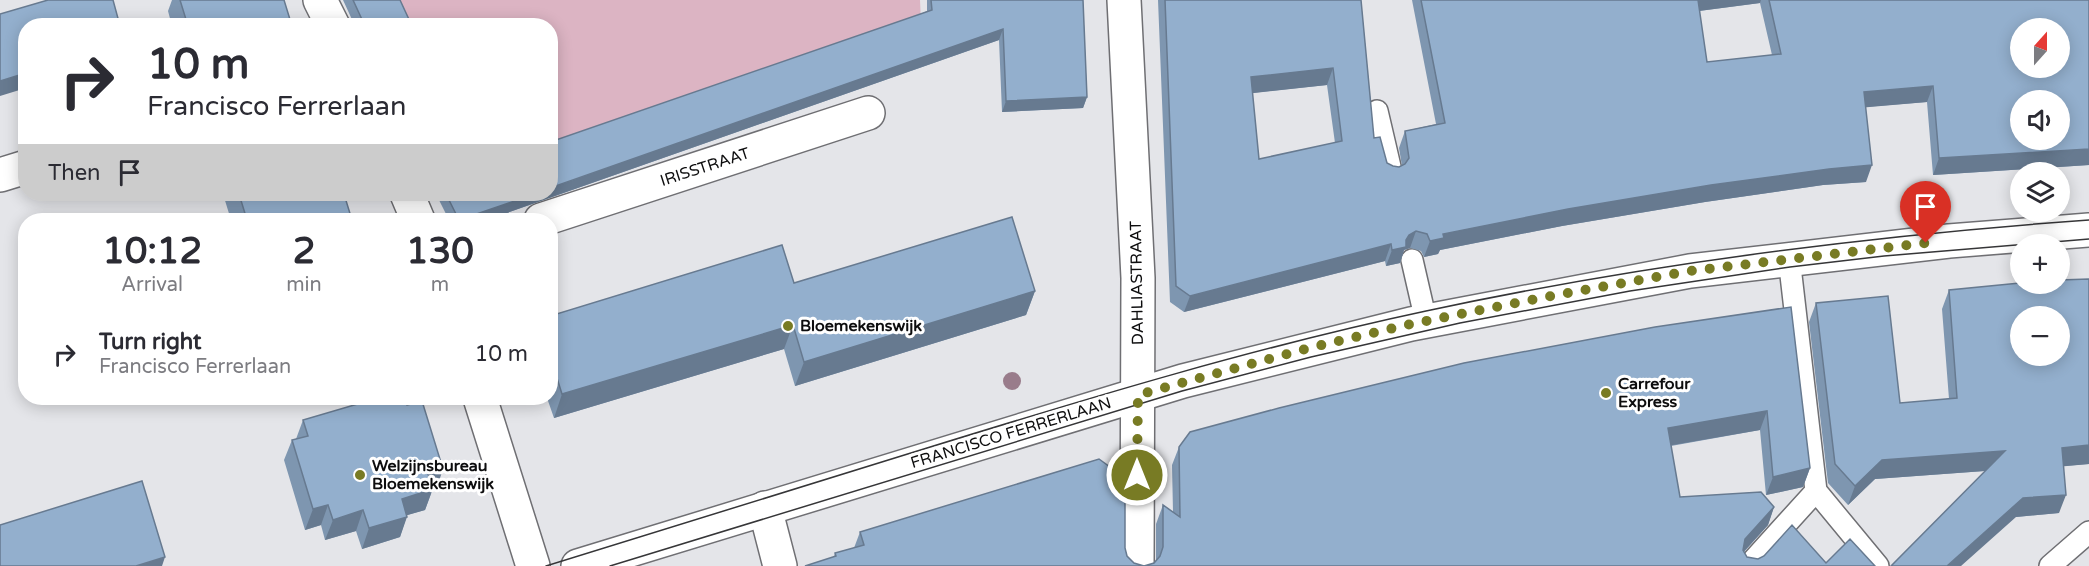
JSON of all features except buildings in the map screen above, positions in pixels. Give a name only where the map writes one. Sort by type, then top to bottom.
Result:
[{"type":"street","points":[[320,0],[329,18]]},
{"type":"street","name":"DAHLIASTRAAT","points":[[1124,0],[1138,278],[1137,566]]},
{"type":"street","name":"IRISSTRAAT","points":[[558,214],[868,113]]},
{"type":"street","points":[[0,176],[18,170]]},
{"type":"street","name":"FRANCISCO FERRERLAAN","points":[[578,566],[1138,395],[1287,353],[1426,321],[1690,271],[1949,241],[2089,230]]},
{"type":"street","points":[[482,405],[533,566]]},
{"type":"street","points":[[765,508],[780,566]]},
{"type":"lane","points":[[1377,111],[1391,171]]},
{"type":"lane","points":[[1789,258],[1816,491],[1878,566]]},
{"type":"lane","points":[[1412,260],[1426,321]]},
{"type":"lane","points":[[1748,566],[1816,491]]},
{"type":"lane","points":[[2050,566],[2089,532]]},
{"type":"shaded area","points":[[389,0],[920,0],[921,22],[558,149],[558,18],[398,18]]},
{"type":"tram line","points":[[546,566],[1113,392],[1300,340],[1363,325],[1508,294],[1673,266],[1839,243],[2089,220]]},
{"type":"tram line","points":[[610,566],[1182,391],[1311,357],[1460,323],[1630,291],[1790,267],[1884,256],[2089,239]]},
{"type":"place","name":"Bloemekenswijk","points":[[788,326]]},
{"type":"place","name":"Carrefour Express","points":[[1606,393]]},
{"type":"place","name":"Welzijnsbureau Bloemekenswijk","points":[[360,475]]},
{"type":"route","points":[[1137,475],[1138,395],[1183,381],[1411,324],[1551,296],[1690,271],[1926,243]]}]
